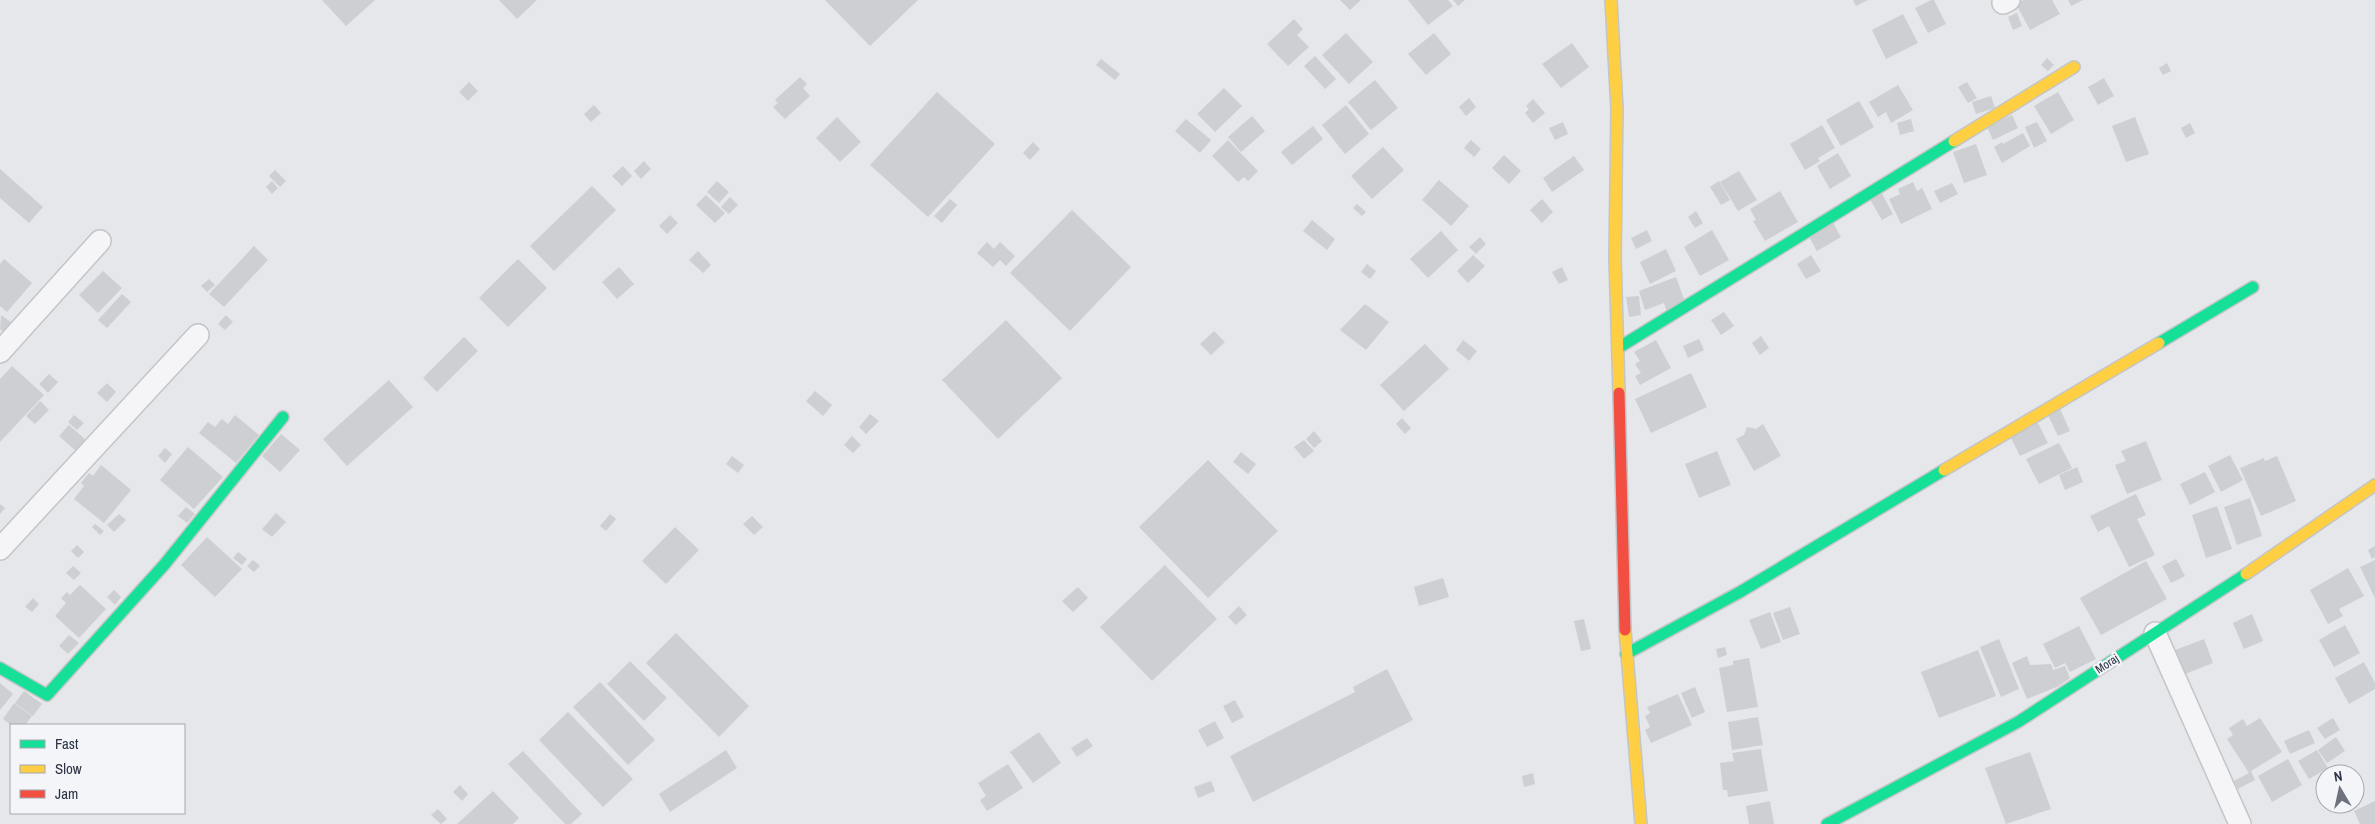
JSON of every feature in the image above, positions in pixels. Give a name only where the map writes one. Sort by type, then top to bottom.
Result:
[{"type":"street","points":[[1611,0],[1617,109],[1615,258],[1626,654],[1641,824]]},
{"type":"street","points":[[1618,348],[2074,67]]},
{"type":"street","points":[[0,352],[100,241]]},
{"type":"street","points":[[1626,654],[1740,592],[2253,287]]},
{"type":"street","points":[[0,549],[198,335]]},
{"type":"street","points":[[0,668],[47,695],[164,565],[283,417]]},
{"type":"street","name":"Moraj","points":[[1827,824],[2018,722],[2221,591],[2375,486]]},
{"type":"street","points":[[2155,633],[2240,824]]},
{"type":"building","points":[[322,0],[375,0],[346,26]]},
{"type":"building","points":[[499,0],[537,0],[517,19]]},
{"type":"building","points":[[825,0],[918,0],[870,46]]},
{"type":"building","points":[[1340,0],[1361,0],[1350,10]]},
{"type":"building","points":[[1408,0],[1448,0],[1453,6],[1428,25]]},
{"type":"building","points":[[1453,0],[1465,0],[1458,6]]},
{"type":"building","points":[[1853,0],[1868,0],[1856,6]]},
{"type":"building","points":[[1934,0],[1946,24],[1928,33],[1915,8]]},
{"type":"building","points":[[2023,0],[2052,0],[2060,14],[2030,30],[2016,4]]},
{"type":"building","points":[[2068,0],[2083,0],[2071,6]]},
{"type":"building","points":[[2017,13],[2022,26],[2013,30],[2008,17]]},
{"type":"building","points":[[1903,14],[1918,43],[1886,59],[1872,30]]},
{"type":"building","points":[[1294,19],[1303,29],[1297,35],[1309,47],[1288,66],[1267,44]]},
{"type":"building","points":[[1346,33],[1373,62],[1349,84],[1322,55]]},
{"type":"building","points":[[1434,33],[1451,54],[1426,75],[1408,54]]},
{"type":"building","points":[[1572,43],[1589,67],[1561,88],[1542,64]]},
{"type":"building","points":[[1315,56],[1336,79],[1325,89],[1304,66]]},
{"type":"building","points":[[2047,58],[2054,65],[2048,71],[2041,65]]},
{"type":"building","points":[[1101,59],[1120,74],[1115,80],[1096,65]]},
{"type":"building","points":[[2167,63],[2171,71],[2163,75],[2159,68]]},
{"type":"building","points":[[800,77],[807,84],[803,88],[810,96],[785,119],[773,107],[778,103],[775,100]]},
{"type":"building","points":[[2104,78],[2114,96],[2098,105],[2088,87]]},
{"type":"building","points":[[1375,80],[1398,108],[1371,130],[1348,102]]},
{"type":"building","points":[[469,82],[478,91],[468,101],[459,92]]},
{"type":"building","points":[[1967,82],[1977,98],[1968,103],[1958,87]]},
{"type":"building","points":[[1898,85],[1913,110],[1891,123],[1886,112],[1878,117],[1869,102]]},
{"type":"building","points":[[1224,88],[1242,106],[1215,132],[1197,114]]},
{"type":"building","points":[[937,92],[995,144],[928,217],[870,165]]},
{"type":"building","points":[[2058,92],[2074,120],[2051,134],[2034,106]]},
{"type":"building","points":[[1991,96],[1995,108],[1976,114],[1972,102]]},
{"type":"building","points":[[1469,98],[1476,107],[1466,116],[1459,107]]},
{"type":"building","points":[[1533,99],[1545,113],[1533,123],[1525,113],[1529,109],[1526,106]]},
{"type":"building","points":[[1859,101],[1874,127],[1841,146],[1826,120]]},
{"type":"building","points":[[594,105],[601,113],[591,122],[584,114]]},
{"type":"building","points":[[1346,105],[1369,134],[1345,154],[1322,125]]},
{"type":"building","points":[[2012,115],[2018,128],[1993,140],[1987,127]]},
{"type":"building","points":[[1252,116],[1265,131],[1241,152],[1228,137]]},
{"type":"building","points":[[837,117],[861,142],[840,162],[816,138]]},
{"type":"building","points":[[2135,117],[2149,154],[2126,162],[2112,126]]},
{"type":"building","points":[[1186,119],[1211,140],[1200,153],[1175,131]]},
{"type":"building","points":[[1911,119],[1914,131],[1900,135],[1897,123]]},
{"type":"building","points":[[1563,122],[1568,134],[1555,140],[1549,128]]},
{"type":"building","points":[[2037,122],[2047,141],[2034,148],[2025,127]]},
{"type":"building","points":[[2190,123],[2195,133],[2186,138],[2181,128]]},
{"type":"building","points":[[1822,125],[1835,148],[1818,158],[1820,161],[1805,170],[1790,144]]},
{"type":"building","points":[[1313,126],[1323,139],[1292,165],[1281,152]]},
{"type":"building","points":[[2023,133],[2030,146],[2002,163],[1994,147]]},
{"type":"building","points":[[1228,140],[1258,171],[1248,181],[1244,177],[1238,182],[1212,156]]},
{"type":"building","points":[[1471,140],[1481,149],[1474,157],[1464,148]]},
{"type":"building","points":[[1033,142],[1040,149],[1030,160],[1023,153]]},
{"type":"building","points":[[1976,144],[1987,175],[1964,183],[1953,152]]},
{"type":"building","points":[[1383,147],[1404,170],[1372,199],[1351,176]]},
{"type":"building","points":[[1838,153],[1851,176],[1830,189],[1817,166]]},
{"type":"building","points":[[1504,155],[1521,171],[1509,184],[1492,168]]},
{"type":"building","points":[[1574,156],[1584,170],[1552,192],[1543,178]]},
{"type":"building","points":[[644,161],[651,169],[641,179],[634,171]]},
{"type":"building","points":[[623,166],[632,176],[622,186],[612,176]]},
{"type":"building","points":[[0,169],[43,207],[29,223],[0,198]]},
{"type":"building","points":[[275,170],[286,181],[280,187],[269,176]]},
{"type":"building","points":[[1739,171],[1757,200],[1738,211],[1720,182]]},
{"type":"building","points":[[1439,180],[1469,206],[1451,226],[1422,200]]},
{"type":"building","points":[[272,181],[278,188],[272,194],[266,187]]},
{"type":"building","points":[[717,181],[729,192],[719,203],[707,192]]},
{"type":"building","points":[[1719,181],[1730,200],[1721,205],[1710,187]]},
{"type":"building","points":[[1913,182],[1917,191],[1922,188],[1932,209],[1901,224],[1889,199],[1900,194],[1898,189]]},
{"type":"building","points":[[1952,183],[1958,194],[1940,203],[1934,191]]},
{"type":"building","points":[[592,186],[616,210],[554,271],[530,246]]},
{"type":"building","points":[[1880,190],[1893,214],[1882,220],[1868,196]]},
{"type":"building","points":[[1780,191],[1798,222],[1765,241],[1753,221],[1756,220],[1750,209]]},
{"type":"building","points":[[706,195],[725,213],[715,223],[696,205]]},
{"type":"building","points":[[730,197],[738,205],[729,214],[721,207]]},
{"type":"building","points":[[950,199],[957,205],[942,223],[934,216]]},
{"type":"building","points":[[1542,199],[1553,212],[1542,223],[1530,210]]},
{"type":"building","points":[[1357,204],[1366,212],[1362,216],[1353,208]]},
{"type":"building","points":[[1072,210],[1131,267],[1070,331],[1010,273]]},
{"type":"building","points":[[1696,211],[1703,223],[1695,228],[1688,217]]},
{"type":"building","points":[[670,215],[678,223],[667,234],[659,226]]},
{"type":"building","points":[[1312,220],[1335,239],[1327,250],[1303,231]]},
{"type":"building","points":[[1832,221],[1841,237],[1817,251],[1808,235]]},
{"type":"building","points":[[1647,230],[1652,241],[1636,249],[1631,238]]},
{"type":"building","points":[[1712,230],[1729,260],[1700,276],[1684,247]]},
{"type":"building","points":[[1441,231],[1458,250],[1428,278],[1410,259]]},
{"type":"building","points":[[1480,237],[1486,244],[1476,254],[1469,247]]},
{"type":"building","points":[[987,242],[994,249],[1000,242],[1015,256],[1006,266],[1000,260],[993,267],[977,253]]},
{"type":"building","points":[[254,246],[268,260],[224,307],[209,294]]},
{"type":"building","points":[[1666,249],[1676,271],[1650,284],[1640,262]]},
{"type":"building","points":[[698,251],[711,265],[703,273],[689,260]]},
{"type":"building","points":[[1473,255],[1485,266],[1468,283],[1457,271]]},
{"type":"building","points":[[1811,255],[1821,271],[1806,279],[1797,264]]},
{"type":"building","points":[[4,259],[32,283],[7,312],[0,306],[0,264]]},
{"type":"building","points":[[518,259],[547,288],[508,327],[479,298]]},
{"type":"building","points":[[1367,264],[1376,271],[1370,279],[1361,272]]},
{"type":"building","points":[[619,267],[634,284],[617,299],[602,282]]},
{"type":"building","points":[[1562,267],[1568,280],[1559,284],[1552,272]]},
{"type":"building","points":[[103,271],[122,288],[98,313],[79,295]]},
{"type":"building","points":[[1676,277],[1686,305],[1667,312],[1664,303],[1645,310],[1639,291]]},
{"type":"building","points":[[209,279],[215,285],[207,292],[201,286]]},
{"type":"building","points":[[122,294],[131,302],[107,328],[98,320]]},
{"type":"building","points":[[1639,296],[1641,315],[1629,317],[1626,297]]},
{"type":"building","points":[[1365,304],[1389,322],[1366,350],[1340,330]]},
{"type":"building","points":[[1724,312],[1734,326],[1721,335],[1711,320]]},
{"type":"building","points":[[1,315],[15,325],[7,335],[0,329]]},
{"type":"building","points":[[226,315],[233,322],[225,330],[218,324]]},
{"type":"building","points":[[1006,320],[1062,378],[998,439],[942,380]]},
{"type":"building","points":[[1214,331],[1225,342],[1211,355],[1200,344]]},
{"type":"building","points":[[1761,336],[1769,348],[1760,355],[1752,343]]},
{"type":"building","points":[[464,337],[478,351],[437,392],[423,378]]},
{"type":"building","points":[[1699,339],[1704,350],[1688,358],[1683,346]]},
{"type":"building","points":[[1463,340],[1477,351],[1469,361],[1456,350]]},
{"type":"building","points":[[1656,340],[1671,368],[1640,385],[1635,376],[1641,373],[1635,364],[1640,361],[1634,352]]},
{"type":"building","points":[[1425,344],[1449,369],[1404,411],[1380,385]]},
{"type":"building","points":[[12,366],[44,395],[0,442],[0,379]]},
{"type":"building","points":[[1691,373],[1707,407],[1651,433],[1635,399]]},
{"type":"building","points":[[49,374],[58,382],[48,393],[39,384]]},
{"type":"building","points":[[389,380],[413,407],[347,466],[323,439]]},
{"type":"building","points":[[107,383],[116,392],[107,402],[97,393]]},
{"type":"building","points":[[815,391],[832,405],[823,416],[806,401]]},
{"type":"building","points":[[40,401],[49,410],[35,424],[26,416]]},
{"type":"building","points":[[2060,409],[2070,431],[2058,436],[2048,415]]},
{"type":"building","points":[[870,414],[879,421],[866,434],[859,427]]},
{"type":"building","points":[[74,415],[84,423],[77,430],[68,422]]},
{"type":"building","points":[[235,415],[259,435],[236,463],[199,433],[208,422],[215,427],[222,419],[228,424]]},
{"type":"building","points":[[1402,418],[1411,428],[1405,434],[1396,424]]},
{"type":"building","points":[[2038,423],[2048,443],[2020,456],[2010,436]]},
{"type":"building","points":[[1763,424],[1781,456],[1754,471],[1736,439],[1744,435],[1747,427],[1756,429]]},
{"type":"building","points":[[69,425],[86,440],[76,451],[59,436]]},
{"type":"building","points":[[1314,431],[1322,441],[1314,448],[1306,439]]},
{"type":"building","points":[[281,434],[300,450],[280,472],[262,456]]},
{"type":"building","points":[[852,436],[861,445],[853,453],[844,445]]},
{"type":"building","points":[[1304,440],[1314,451],[1304,459],[1294,447]]},
{"type":"building","points":[[2146,441],[2162,480],[2127,494],[2115,465],[2126,461],[2121,451]]},
{"type":"building","points":[[2059,443],[2072,468],[2039,484],[2026,459]]},
{"type":"building","points":[[188,447],[223,477],[194,509],[160,480]]},
{"type":"building","points":[[165,448],[172,454],[165,463],[158,456]]},
{"type":"building","points":[[1717,451],[1731,485],[1699,498],[1685,464]]},
{"type":"building","points":[[1241,452],[1256,464],[1248,474],[1233,462]]},
{"type":"building","points":[[2230,455],[2243,480],[2221,492],[2208,466]]},
{"type":"building","points":[[732,456],[744,465],[738,473],[726,464]]},
{"type":"building","points":[[2277,456],[2296,501],[2261,516],[2240,468],[2264,458],[2265,461]]},
{"type":"building","points":[[1208,460],[1278,531],[1208,598],[1139,527]]},
{"type":"building","points":[[101,465],[131,490],[104,523],[74,499],[84,486],[81,483],[89,473],[93,476]]},
{"type":"building","points":[[2077,467],[2083,482],[2065,490],[2059,475]]},
{"type":"building","points":[[2205,472],[2215,492],[2190,505],[2180,484]]},
{"type":"building","points":[[2136,494],[2146,515],[2137,519],[2155,555],[2129,567],[2109,526],[2098,532],[2090,516]]},
{"type":"building","points":[[2250,498],[2262,536],[2237,545],[2224,507]]},
{"type":"building","points":[[0,504],[5,508],[0,514]]},
{"type":"building","points":[[2217,506],[2232,549],[2206,558],[2192,515]]},
{"type":"building","points":[[186,507],[195,514],[187,523],[178,516]]},
{"type":"building","points":[[276,513],[286,522],[272,537],[262,529]]},
{"type":"building","points":[[119,514],[126,520],[114,532],[107,525]]},
{"type":"building","points":[[610,514],[616,519],[606,531],[600,526]]},
{"type":"building","points":[[752,516],[763,527],[754,535],[743,524]]},
{"type":"building","points":[[95,524],[104,531],[100,535],[92,527]]},
{"type":"building","points":[[675,527],[699,550],[666,584],[642,561]]},
{"type":"building","points":[[207,537],[242,569],[215,597],[181,565]]},
{"type":"building","points":[[77,545],[84,552],[78,558],[71,551]]},
{"type":"building","points":[[2375,546],[2375,557],[2372,559],[2368,550]]},
{"type":"building","points":[[238,552],[247,559],[242,565],[233,558]]},
{"type":"building","points":[[2176,559],[2185,576],[2171,583],[2162,566]]},
{"type":"building","points":[[253,560],[260,566],[254,572],[247,566]]},
{"type":"building","points":[[2375,560],[2375,598],[2360,567]]},
{"type":"building","points":[[2146,561],[2167,599],[2101,635],[2080,598]]},
{"type":"building","points":[[1165,565],[1217,619],[1152,681],[1100,627]]},
{"type":"building","points":[[73,566],[81,573],[74,580],[66,573]]},
{"type":"building","points":[[2348,568],[2364,596],[2339,609],[2343,616],[2328,624],[2310,590]]},
{"type":"building","points":[[1443,578],[1449,597],[1419,606],[1414,587]]},
{"type":"building","points":[[80,585],[106,609],[79,638],[55,616],[66,603],[61,598],[67,592],[70,595]]},
{"type":"building","points":[[1078,587],[1088,598],[1073,612],[1062,601]]},
{"type":"building","points":[[114,590],[121,597],[115,605],[107,597]]},
{"type":"building","points":[[33,598],[39,604],[32,612],[25,607]]},
{"type":"building","points":[[1239,606],[1247,615],[1236,625],[1228,617]]},
{"type":"building","points":[[1790,607],[1800,634],[1783,640],[1773,613]]},
{"type":"building","points":[[1770,612],[1781,642],[1761,649],[1749,620]]},
{"type":"building","points":[[2252,614],[2263,641],[2244,649],[2233,623]]},
{"type":"building","points":[[1584,619],[1591,649],[1581,651],[1574,621]]},
{"type":"building","points":[[2345,625],[2360,653],[2334,667],[2319,640]]},
{"type":"building","points":[[2079,626],[2096,659],[2070,672],[2065,663],[2055,668],[2043,644]]},
{"type":"building","points":[[676,633],[749,706],[719,737],[646,663]]},
{"type":"building","points":[[69,635],[79,643],[68,654],[59,646]]},
{"type":"building","points":[[1999,639],[2019,689],[2001,697],[1980,647]]},
{"type":"building","points":[[2204,639],[2213,663],[2180,676],[2170,652]]},
{"type":"building","points":[[1725,647],[1727,655],[1718,658],[1716,649]]},
{"type":"building","points":[[1978,650],[1996,696],[1939,718],[1921,672]]},
{"type":"building","points":[[2027,656],[2030,665],[2051,664],[2053,670],[2065,666],[2070,678],[2059,686],[2027,699],[2012,663]]},
{"type":"building","points":[[1749,658],[1758,707],[1727,712],[1719,668],[1733,665],[1733,661]]},
{"type":"building","points":[[630,661],[667,698],[644,721],[607,684]]},
{"type":"building","points":[[2364,662],[2375,683],[2375,689],[2349,704],[2335,678]]},
{"type":"building","points":[[1387,669],[1413,720],[1253,802],[1230,756],[1355,692],[1353,687]]},
{"type":"building","points":[[600,682],[655,740],[628,765],[573,707]]},
{"type":"building","points":[[0,683],[13,694],[0,710]]},
{"type":"building","points":[[1695,687],[1705,712],[1692,718],[1681,693]]},
{"type":"building","points":[[24,691],[42,704],[33,716],[15,703]]},
{"type":"building","points":[[1678,694],[1692,725],[1651,743],[1645,730],[1650,727],[1645,716],[1650,713],[1647,707]]},
{"type":"building","points":[[1235,700],[1244,717],[1232,723],[1223,706]]},
{"type":"building","points":[[14,703],[32,716],[26,724],[10,724],[3,719]]},
{"type":"building","points":[[568,712],[633,779],[603,807],[539,740]]},
{"type":"building","points":[[1758,717],[1763,745],[1732,750],[1728,722]]},
{"type":"building","points":[[2260,718],[2282,752],[2251,771],[2255,780],[2238,789],[2234,781],[2249,773],[2227,739],[2233,735],[2229,728],[2243,719],[2247,726]]},
{"type":"building","points":[[2333,718],[2340,730],[2325,739],[2317,728]]},
{"type":"building","points":[[1215,721],[1224,738],[1207,747],[1198,730]]},
{"type":"building","points":[[2309,730],[2315,743],[2290,754],[2284,741]]},
{"type":"building","points":[[1039,732],[1061,763],[1033,783],[1010,752]]},
{"type":"building","points":[[2336,737],[2345,751],[2327,763],[2318,750]]},
{"type":"building","points":[[1087,738],[1093,746],[1077,757],[1071,748]]},
{"type":"building","points":[[1761,749],[1768,791],[1728,797],[1727,790],[1723,790],[1720,763],[1734,761],[1732,753]]},
{"type":"building","points":[[726,750],[737,768],[670,812],[659,794]]},
{"type":"building","points":[[2317,750],[2326,764],[2315,764],[2315,776],[2309,779],[2298,761]]},
{"type":"building","points":[[523,751],[582,814],[571,824],[565,824],[508,764]]},
{"type":"building","points":[[2030,752],[2051,809],[2006,824],[1985,768]]},
{"type":"building","points":[[2288,759],[2302,785],[2272,802],[2258,776]]},
{"type":"building","points":[[1008,764],[1023,788],[987,811],[980,800],[986,796],[978,783]]},
{"type":"building","points":[[1533,773],[1535,784],[1524,787],[1522,776]]},
{"type":"building","points":[[1211,781],[1215,791],[1198,798],[1194,787]]},
{"type":"building","points":[[460,785],[468,794],[462,801],[453,792]]},
{"type":"building","points":[[493,791],[519,818],[513,824],[457,824]]},
{"type":"building","points":[[1770,801],[1774,824],[1749,824],[1746,806]]},
{"type":"building","points":[[2375,801],[2375,824],[2360,824],[2355,814],[2365,814],[2365,806]]},
{"type":"building","points":[[438,809],[447,819],[441,824],[431,815]]},
{"type":"traffic: fast","points":[[1618,348],[1954,141]]},
{"type":"traffic: fast","points":[[2159,343],[2253,287]]},
{"type":"traffic: fast","points":[[0,668],[47,695],[164,565],[283,417]]},
{"type":"traffic: fast","points":[[1626,654],[1740,592],[1944,470]]},
{"type":"traffic: fast","points":[[1827,824],[2018,722],[2246,574]]},
{"type":"traffic: slow","points":[[1611,0],[1617,109],[1615,258],[1619,393]]},
{"type":"traffic: slow","points":[[1954,141],[2074,67]]},
{"type":"traffic: slow","points":[[1944,470],[2159,343]]},
{"type":"traffic: slow","points":[[2246,574],[2375,485]]},
{"type":"traffic: slow","points":[[1625,630],[1641,824]]},
{"type":"traffic: jam","points":[[1619,393],[1625,630]]}]
